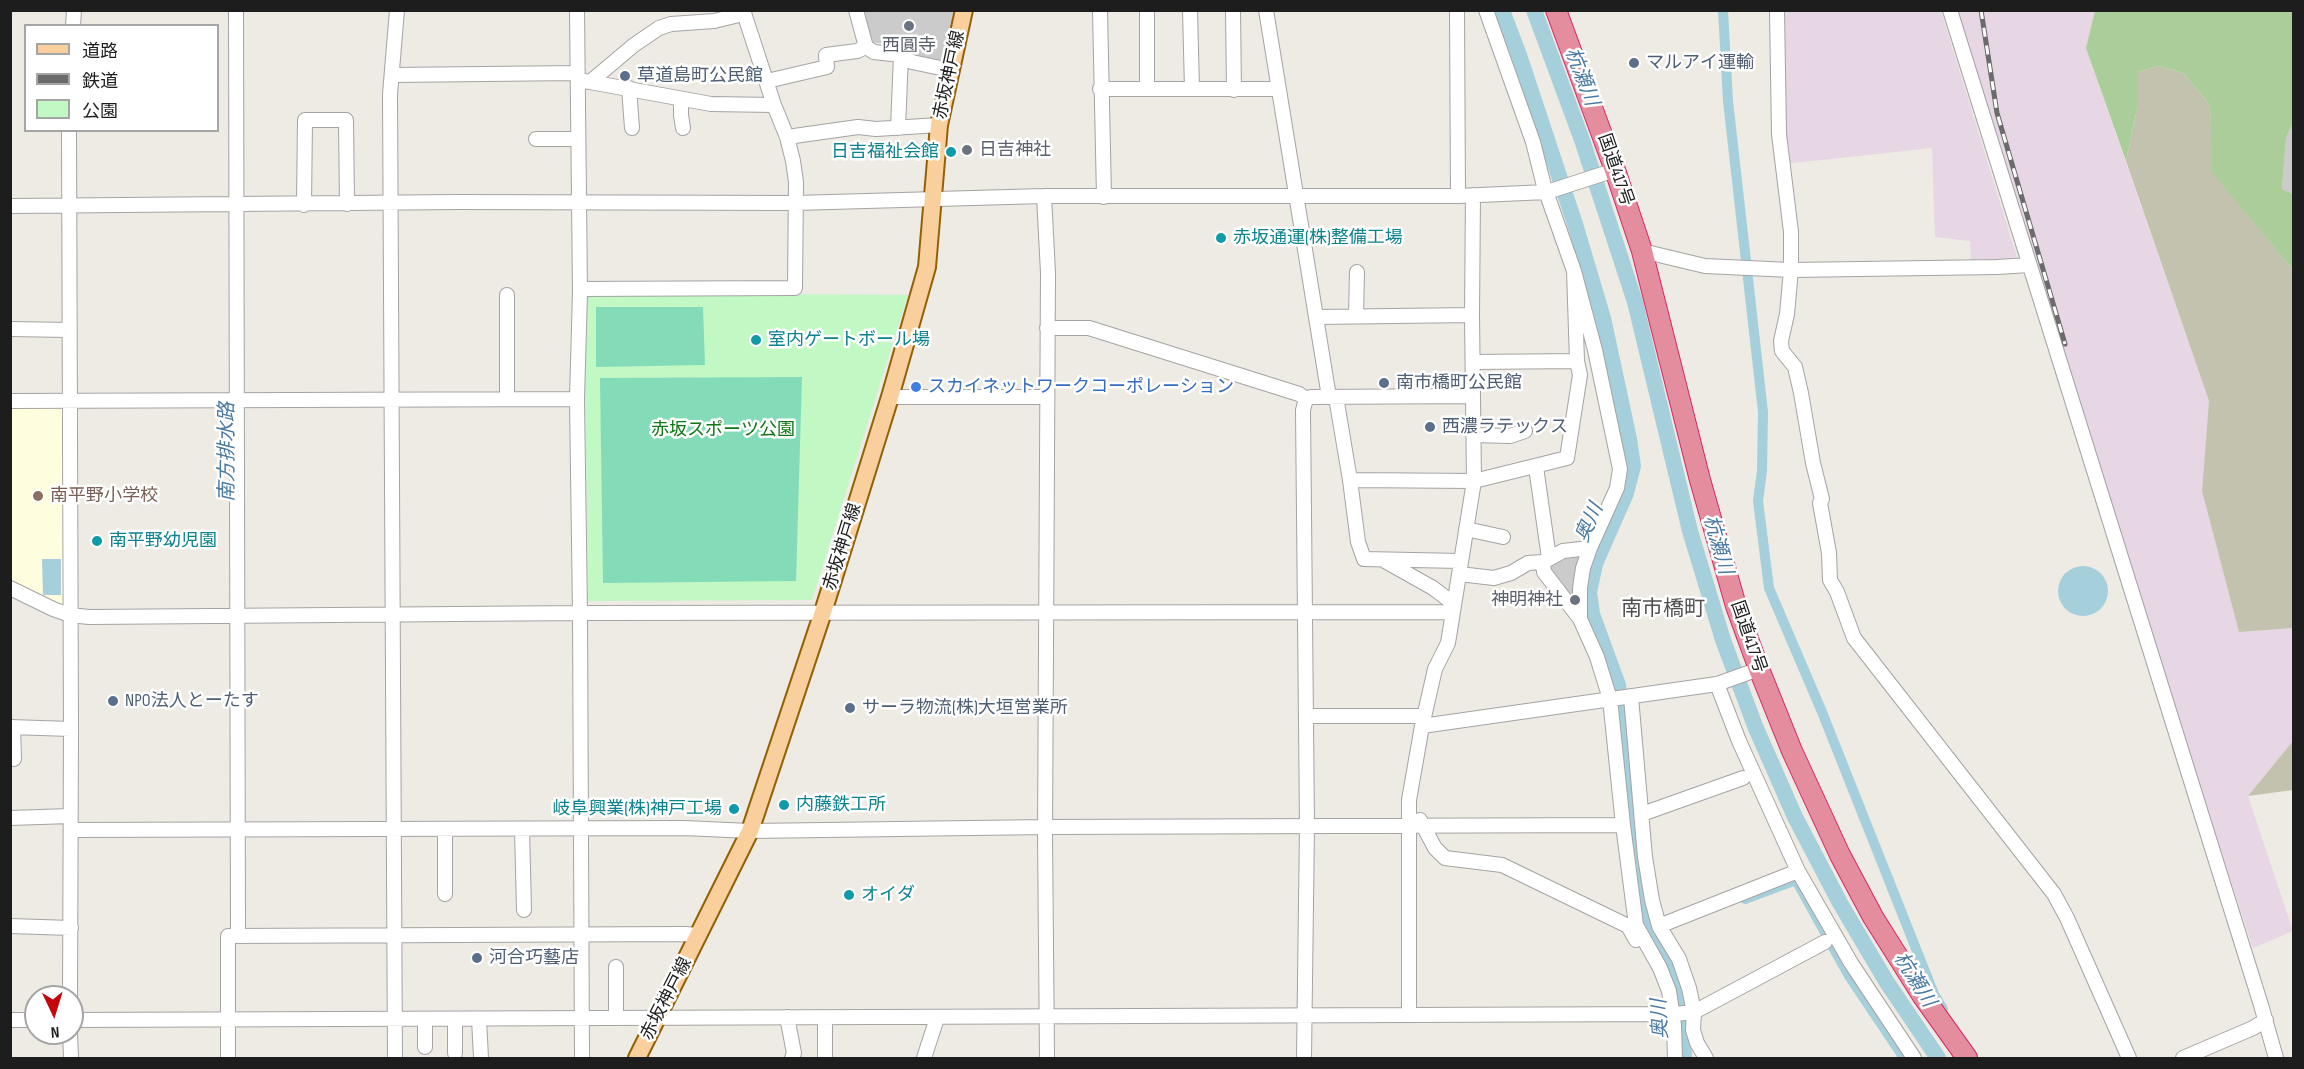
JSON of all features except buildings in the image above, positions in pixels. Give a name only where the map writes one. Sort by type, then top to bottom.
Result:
[{"type":"highway","name":"国道417号","points":[[1556,10],[1611,172],[1642,251],[1700,480],[1756,670],[1840,855],[1873,918],[1966,1059]]},
{"type":"main road","name":"赤坂神戸線","points":[[637,1059],[750,831],[823,612],[890,397],[927,267],[939,125],[964,10]]},
{"type":"street","points":[[236,10],[240,205],[242,830],[238,935]]},
{"type":"street","points":[[395,1059],[391,204],[392,75],[397,10]]},
{"type":"street","points":[[577,10],[582,79],[578,139],[580,289],[577,399],[582,1059]]},
{"type":"street","points":[[855,10],[866,47],[874,52],[901,55],[912,62],[950,70]]},
{"type":"street","points":[[1100,10],[1104,197]]},
{"type":"street","points":[[1147,10],[1147,89]]},
{"type":"street","points":[[1190,10],[1192,89]]},
{"type":"street","points":[[1233,10],[1234,90]]},
{"type":"street","points":[[1266,10],[1316,317],[1350,480],[1358,542],[1364,559],[1460,568],[1494,579],[1511,573],[1528,563],[1546,560],[1563,551],[1590,548]]},
{"type":"street","points":[[1457,10],[1458,196]]},
{"type":"street","points":[[1350,480],[1474,481],[1567,458],[1580,375],[1577,361],[1574,271],[1564,187],[1533,142],[1486,10]]},
{"type":"street","points":[[1777,10],[1779,134],[1791,232],[1791,270],[1781,341],[1782,351],[1795,367],[1801,393],[1813,464],[1822,499],[1820,503],[1829,554],[1830,580],[1837,592],[1854,638],[2054,894],[2067,918],[2128,1059]]},
{"type":"street","points":[[1950,10],[2266,1020],[2276,1059]]},
{"type":"street","points":[[580,289],[795,288],[796,182],[787,137],[743,12],[714,21],[671,24],[659,28],[582,79]]},
{"type":"street","points":[[767,81],[827,67],[826,55],[857,51],[866,47]]},
{"type":"street","points":[[898,128],[901,55]]},
{"type":"street","points":[[392,75],[582,79],[681,100],[711,104],[774,105]]},
{"type":"street","points":[[629,88],[632,128]]},
{"type":"street","points":[[1100,89],[1280,89]]},
{"type":"street","points":[[681,100],[683,128]]},
{"type":"street","points":[[304,205],[305,120],[346,120],[347,204]]},
{"type":"street","points":[[787,137],[858,127],[898,128],[939,125]]},
{"type":"street","points":[[69,132],[72,729],[70,985]]},
{"type":"street","points":[[536,139],[578,139]]},
{"type":"street","points":[[10,206],[795,203],[1044,196],[1458,196],[1564,187],[1611,172]]},
{"type":"street","points":[[1409,1015],[1409,800],[1435,669],[1448,643],[1474,481],[1473,195]]},
{"type":"street","points":[[1044,196],[1048,273],[1047,1059]]},
{"type":"street","points":[[1642,251],[1705,266],[1791,270],[2029,265]]},
{"type":"street","points":[[1574,271],[1595,350],[1620,469],[1617,488],[1590,548],[1580,588],[1580,619]]},
{"type":"street","points":[[1356,316],[1357,272]]},
{"type":"street","points":[[507,295],[507,399]]},
{"type":"street","points":[[1316,317],[1472,315]]},
{"type":"street","points":[[1047,328],[1089,328],[1299,394],[1306,399],[1473,396]]},
{"type":"street","points":[[10,329],[69,330]]},
{"type":"street","points":[[1473,362],[1577,361]]},
{"type":"street","points":[[890,397],[1047,397]]},
{"type":"street","points":[[10,401],[577,399]]},
{"type":"street","points":[[1304,1059],[1307,826],[1303,410],[1306,399]]},
{"type":"street","points":[[1473,435],[1510,436],[1525,431]]},
{"type":"street","points":[[1536,467],[1546,560],[1544,572],[1580,619],[1597,657],[1611,699],[1623,825],[1636,925],[1660,968],[1669,991],[1674,1014],[1675,1059]]},
{"type":"street","points":[[1466,529],[1503,537]]},
{"type":"street","points":[[1382,559],[1433,588],[1454,608]]},
{"type":"street","points":[[10,588],[70,615],[89,617],[1305,611],[1454,608]]},
{"type":"street","points":[[1306,716],[1423,721],[1631,697],[1719,683],[1756,670]]},
{"type":"street","points":[[1719,683],[1744,750],[1798,871],[1851,963],[1914,1059]]},
{"type":"street","points":[[1631,697],[1652,900],[1659,926],[1679,959],[1689,988],[1694,1012],[1693,1030],[1706,1059]]},
{"type":"street","points":[[14,759],[12,727],[72,729]]},
{"type":"street","points":[[1642,814],[1743,778]]},
{"type":"street","points":[[1409,800],[1435,848],[1445,858],[1502,865],[1628,926],[1637,941],[1644,940]]},
{"type":"street","points":[[10,818],[70,823],[242,830],[717,828],[750,831],[1046,826],[1623,825]]},
{"type":"street","points":[[445,829],[446,894]]},
{"type":"street","points":[[522,829],[524,910]]},
{"type":"street","points":[[1659,926],[1798,871]]},
{"type":"street","points":[[10,926],[70,928]]},
{"type":"street","points":[[228,1059],[228,936],[699,935]]},
{"type":"street","points":[[84,1020],[1674,1014],[1694,1012],[1825,942]]},
{"type":"street","points":[[616,967],[616,1018]]},
{"type":"street","points":[[787,1017],[794,1053],[792,1059]]},
{"type":"street","points":[[825,1018],[825,1059]]},
{"type":"street","points":[[924,1059],[936,1018]]},
{"type":"street","points":[[455,1019],[455,1053]]},
{"type":"street","points":[[479,1019],[481,1059]]},
{"type":"street","points":[[425,1020],[425,1047]]},
{"type":"street","points":[[2183,1059],[2266,1020]]},
{"type":"shaded area","name":"西圓寺","points":[[860,11],[955,11],[944,61],[940,63],[912,60],[903,47],[871,42]]},
{"type":"shaded area","points":[[1782,11],[1941,11],[2018,261],[1971,260],[1970,241],[1935,237],[1932,148],[1784,164]]},
{"type":"shaded area","points":[[1958,11],[2095,11],[2086,48],[2209,401],[2202,491],[2239,632],[2293,628],[2293,741],[2248,796],[2293,931],[2253,948],[2173,705]]},
{"type":"shaded area","points":[[2159,66],[2183,73],[2210,105],[2213,172],[2293,270],[2293,628],[2239,632],[2202,491],[2209,401],[2126,161],[2138,105],[2138,72]]},
{"type":"shaded area","points":[[2293,122],[2293,194],[2282,189],[2286,138]]},
{"type":"shaded area","name":"南平野小学校","points":[[10,406],[60,406],[64,410],[66,607],[62,609],[11,583]]},
{"type":"shaded area","name":"神明神社","points":[[1590,542],[1587,581],[1589,618],[1579,622],[1537,567]]},
{"type":"shaded area","points":[[2293,741],[2293,790],[2248,796]]},
{"type":"green space","points":[[2095,11],[2293,11],[2293,122],[2286,138],[2282,189],[2293,194],[2293,270],[2212,172],[2210,105],[2183,73],[2159,66],[2138,72],[2138,105],[2126,161],[2086,48]]},
{"type":"green space","name":"赤坂スポーツ公園","points":[[584,293],[908,295],[812,600],[588,601]]},
{"type":"green space","points":[[596,307],[703,307],[705,365],[596,367]]},
{"type":"green space","points":[[802,377],[796,581],[603,583],[600,378]]},
{"type":"water","points":[[42,559],[61,559],[61,595],[43,595]]},
{"type":"water","points":[[2083,566],[2092,568],[2103,577],[2108,591],[2106,600],[2097,611],[2083,616],[2074,614],[2063,605],[2058,591],[2060,582],[2069,571]]},
{"type":"waterway","name":"奥川","points":[[1502,10],[1575,224],[1603,318],[1629,439],[1633,466],[1626,493],[1595,564],[1589,592],[1592,614],[1618,685],[1639,891],[1647,920],[1667,954],[1681,989],[1684,1058]]},
{"type":"waterway","name":"杭瀬川","points":[[1534,10],[1582,140],[1635,302],[1690,531],[1723,640],[1755,726],[1795,817],[1840,903],[1886,981],[1938,1058]]},
{"type":"waterway","points":[[1723,10],[1728,101],[1763,412],[1762,471],[1758,501],[1769,588],[1822,712],[1934,994],[1943,1009]]},
{"type":"waterway","points":[[1745,899],[1796,880],[1849,976],[1904,1058]]},
{"type":"railway","points":[[1981,10],[1997,113],[2065,344]]},
{"type":"place","name":"西圓寺","points":[[909,26]]},
{"type":"place","name":"マルアイ運輸","points":[[1634,63]]},
{"type":"place","name":"草道島町公民館","points":[[625,76]]},
{"type":"place","name":"日吉神社","points":[[967,150]]},
{"type":"place","name":"日吉福祉会館","points":[[951,152]]},
{"type":"place","name":"赤坂通運(株)整備工場","points":[[1221,238]]},
{"type":"place","name":"室内ゲートボール場","points":[[756,340]]},
{"type":"place","name":"南市橋町公民館","points":[[1384,383]]},
{"type":"place","name":"スカイネットワークコーポレーション","points":[[916,387]]},
{"type":"place","name":"西濃ラテックス","points":[[1430,427]]},
{"type":"place","name":"南平野小学校","points":[[38,496]]},
{"type":"place","name":"南平野幼児園","points":[[97,541]]},
{"type":"place","name":"神明神社","points":[[1575,600]]},
{"type":"place","name":"NPO法人とーたす","points":[[113,701]]},
{"type":"place","name":"サーラ物流(株)大垣営業所","points":[[850,708]]},
{"type":"place","name":"内藤鉄工所","points":[[784,805]]},
{"type":"place","name":"岐阜興業(株)神戸工場","points":[[734,809]]},
{"type":"place","name":"オイダ","points":[[849,895]]},
{"type":"place","name":"河合巧藝店","points":[[477,958]]},
{"type":"district","name":"南市橋町","points":[[1663,610]]},
{"type":"water label","name":"南方排水路","points":[[228,452]]}]
